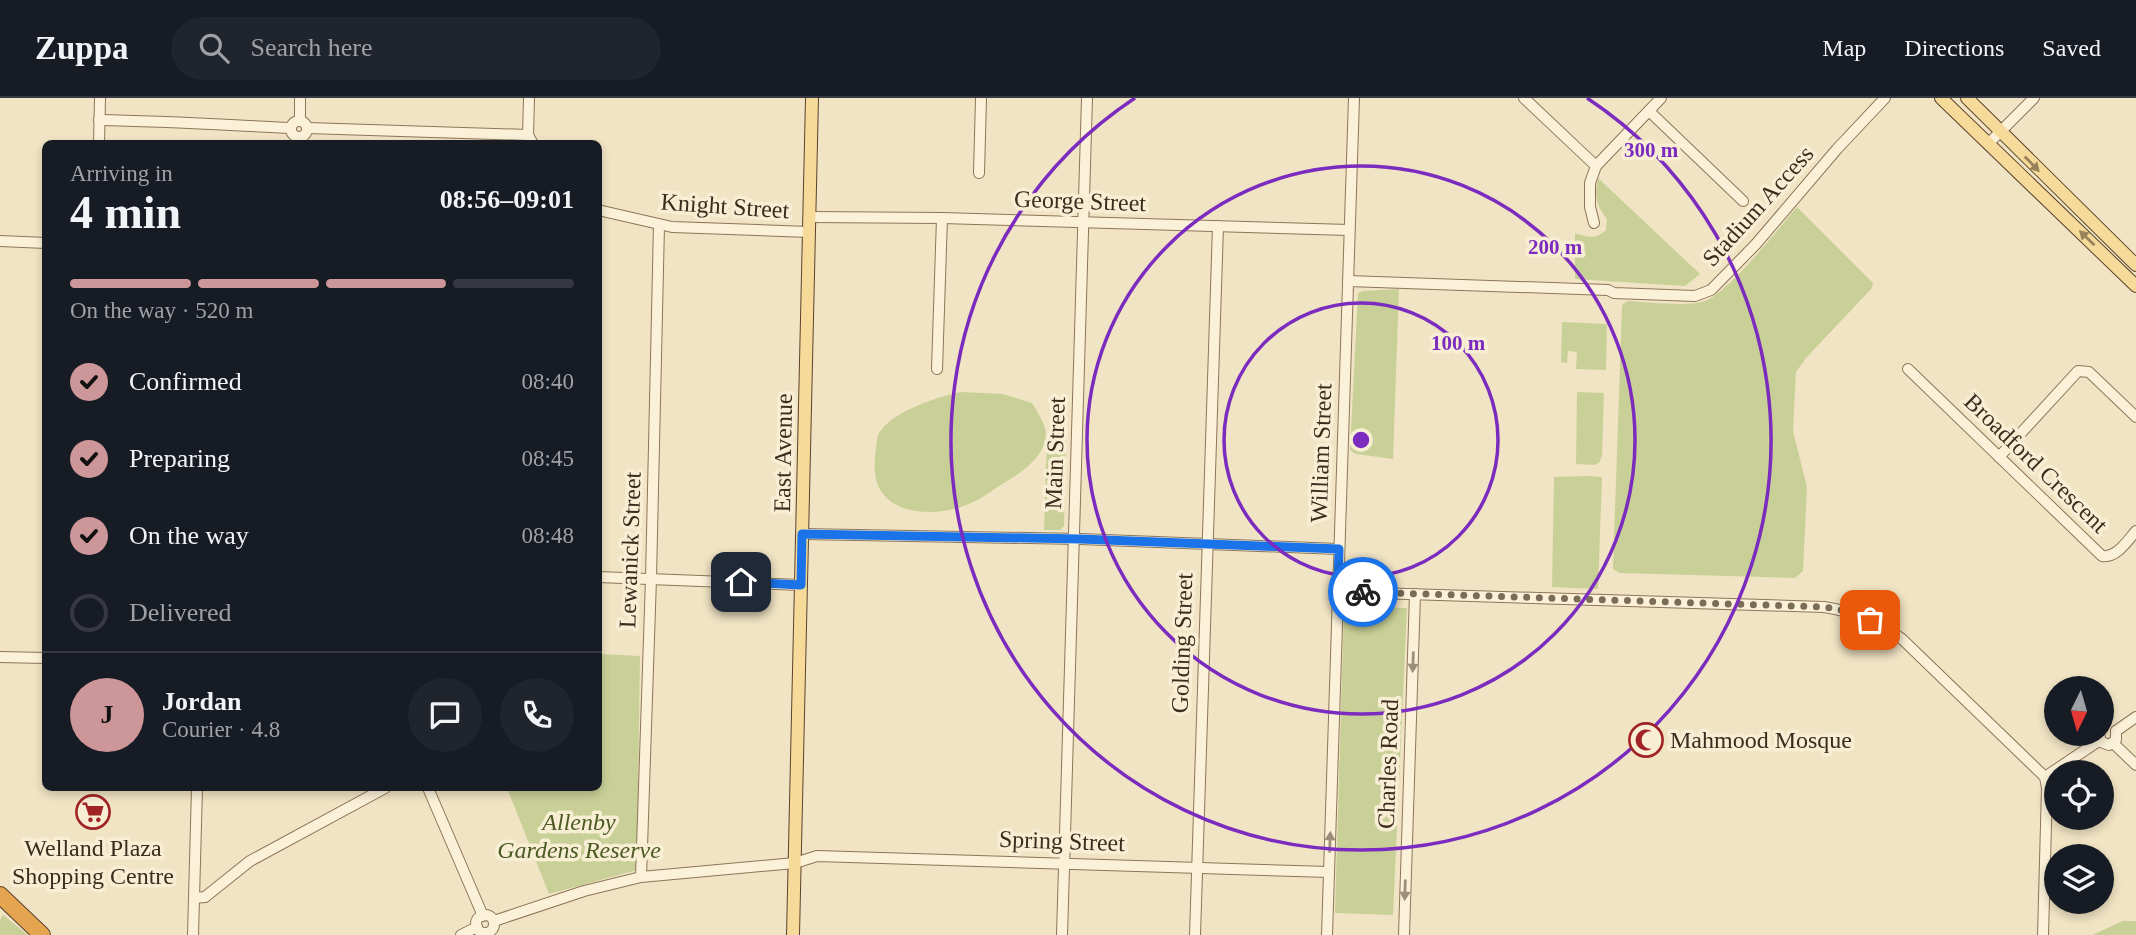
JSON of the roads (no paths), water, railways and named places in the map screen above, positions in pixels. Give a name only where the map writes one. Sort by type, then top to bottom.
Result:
[{"type":"highway","points":[[2,900],[42,935]]},
{"type":"main road","name":"East Avenue","points":[[793,935],[812,98]]},
{"type":"main road","points":[[1941,98],[2136,286]]},
{"type":"main road","points":[[1967,98],[2136,265]]},
{"type":"street","points":[[99,140],[100,98]]},
{"type":"street","points":[[299,140],[305,135],[299,126],[300,98]]},
{"type":"street","points":[[99,120],[299,126],[530,139],[529,98]]},
{"type":"street","points":[[979,173],[981,98]]},
{"type":"street","name":"Main Street","points":[[1062,935],[1087,98]]},
{"type":"street","name":"William Street","points":[[1327,935],[1354,98]]},
{"type":"street","points":[[1524,98],[1596,166]]},
{"type":"street","points":[[1594,223],[1590,207],[1590,183],[1596,166],[1661,98]]},
{"type":"street","name":"Stadium Access","points":[[1348,281],[1608,290],[1614,293],[1695,296],[1704,293],[1717,285],[1756,244],[1837,149],[1885,98]]},
{"type":"street","points":[[1988,144],[2034,98]]},
{"type":"street","points":[[1649,111],[1743,201]]},
{"type":"street","name":"Knight Street","points":[[602,211],[672,227],[809,232]]},
{"type":"street","name":"George Street","points":[[809,217],[942,218],[1349,230]]},
{"type":"street","points":[[937,369],[942,218]]},
{"type":"street","name":"Lewanick Street","points":[[640,877],[651,578],[659,225]]},
{"type":"street","name":"Golding Street","points":[[1195,935],[1218,226]]},
{"type":"street","points":[[0,241],[42,243]]},
{"type":"street","name":"Broadford Crescent","points":[[1908,369],[2102,556],[2116,554],[2136,531]]},
{"type":"street","points":[[1999,457],[2078,371],[2089,372],[2136,417]]},
{"type":"street","points":[[802,534],[1073,539],[1339,549]]},
{"type":"street","points":[[602,577],[801,585]]},
{"type":"street","points":[[1338,585],[1344,592],[1708,602],[1824,607],[1852,612],[1883,625],[1902,639],[2044,776]]},
{"type":"street","name":"Charles Road","points":[[1404,935],[1415,594]]},
{"type":"street","points":[[0,657],[42,658]]},
{"type":"street","points":[[2114,742],[2117,738],[2116,731],[2136,717]]},
{"type":"street","points":[[2114,744],[2136,765]]},
{"type":"street","points":[[2066,760],[2084,746]]},
{"type":"street","points":[[193,935],[197,791]]},
{"type":"street","points":[[194,898],[205,897],[250,861],[379,791]]},
{"type":"street","points":[[429,791],[483,916]]},
{"type":"street","points":[[2043,935],[2046,830]]},
{"type":"street","name":"Spring Street","points":[[494,921],[584,891],[640,877],[795,863],[817,856],[1329,872]]},
{"type":"street","points":[[483,916],[489,916],[494,921],[490,934],[481,932],[477,927],[477,921],[483,916]]},
{"type":"street","points":[[461,935],[477,927]]},
{"type":"place","name":"Mahmood Mosque","points":[[1646,740]]},
{"type":"place","name":"Welland Plaza Shopping Centre","points":[[93,812]]},
{"type":"park label","name":"Allenby Gardens Reserve","points":[[579,836]]}]
